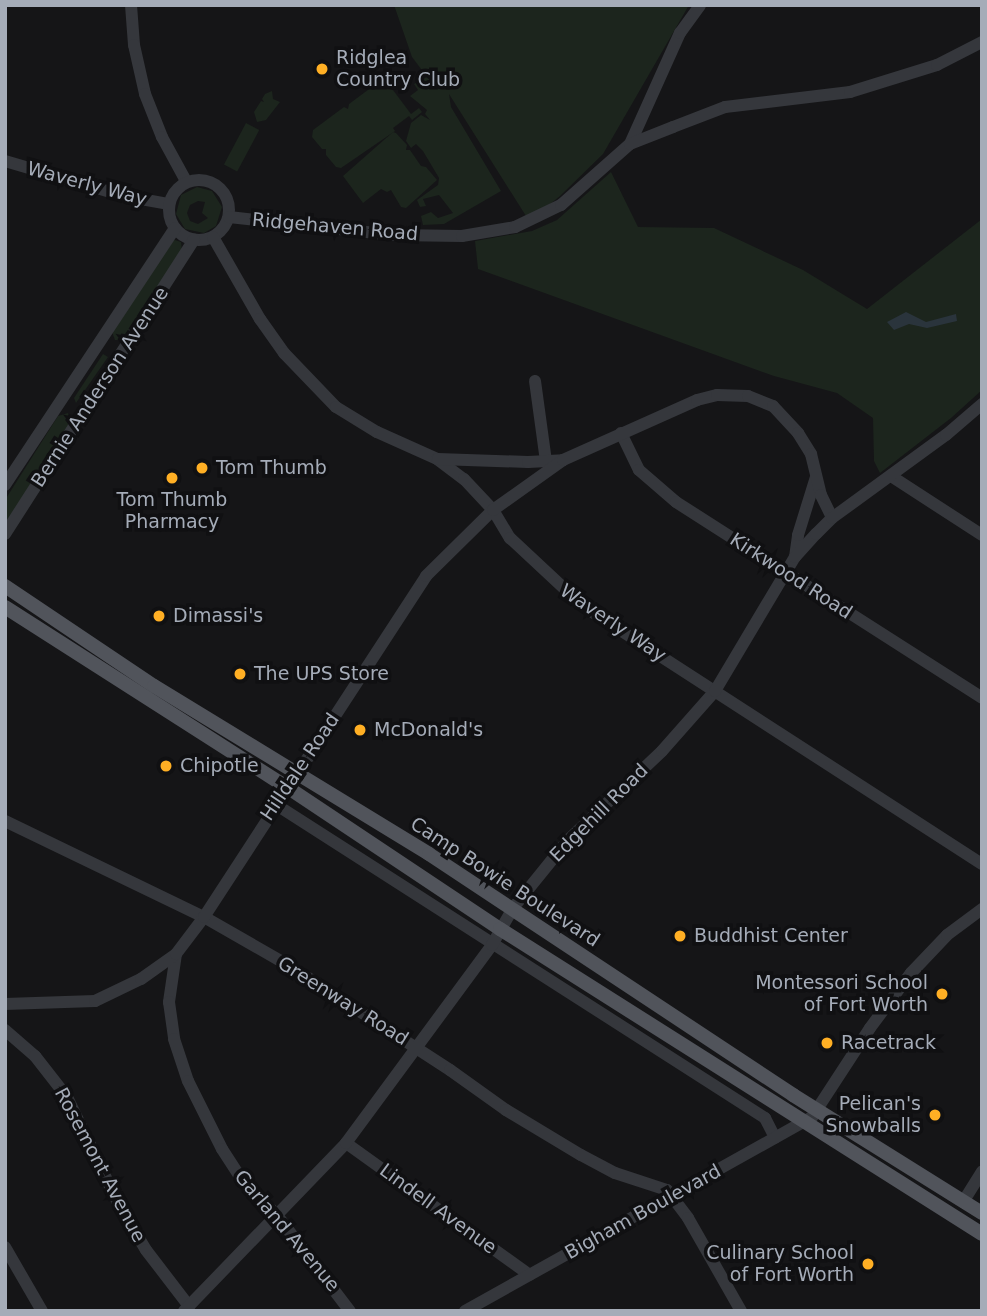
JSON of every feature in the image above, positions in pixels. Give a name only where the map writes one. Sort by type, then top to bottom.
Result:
[{"type":"main road","name":"Camp Bowie Boulevard","points":[[5,586],[154,685],[297,771],[513,908],[817,1109],[982,1213]]},
{"type":"main road","points":[[5,607],[287,787],[500,929],[982,1234]]},
{"type":"main road","points":[[105,672],[115,665],[154,685]]},
{"type":"main road","points":[[659,1028],[670,1010]]},
{"type":"main road","points":[[955,1217],[963,1202]]},
{"type":"street","points":[[131,5],[134,45],[145,94],[162,136],[186,181]]},
{"type":"street","points":[[630,144],[680,33],[700,5]]},
{"type":"street","name":"Ridgehaven Road","points":[[229,217],[355,233],[488,234],[516,227],[561,205],[630,144],[725,107],[850,92],[937,65],[982,42]]},
{"type":"street","name":"Waverly Way","points":[[5,161],[124,197],[169,204]]},
{"type":"street","points":[[208,180],[219,187],[227,199],[229,217],[223,229],[213,237],[194,240],[175,228],[169,204],[179,186],[186,181],[208,180]]},
{"type":"street","name":"Bernie Anderson Avenue","points":[[5,485],[175,228]]},
{"type":"street","name":"Waverly Way","points":[[213,237],[260,319],[309,380],[336,407],[377,432],[437,459],[464,479],[493,510],[510,538],[560,588],[982,864]]},
{"type":"street","name":"Bernie Anderson Avenue","points":[[5,534],[194,240]]},
{"type":"street","points":[[535,381],[546,461]]},
{"type":"street","name":"Hilldale Road","points":[[5,1004],[95,1001],[141,979],[176,954],[204,917],[275,804],[426,576],[493,510],[563,460],[696,400],[733,393],[748,396],[772,406],[798,433],[811,454],[816,477],[832,517]]},
{"type":"street","name":"Edgehill Road","points":[[186,1309],[346,1143],[492,945],[513,908],[575,832],[662,751],[715,691],[796,557],[832,517],[982,404]]},
{"type":"street","name":"Kirkwood Road","points":[[621,433],[639,470],[655,486],[982,698]]},
{"type":"street","name":"Hilldale Road","points":[[437,459],[563,460]]},
{"type":"street","points":[[891,475],[982,535]]},
{"type":"street","points":[[796,557],[798,535],[816,477]]},
{"type":"street","points":[[275,804],[765,1118],[775,1138]]},
{"type":"street","name":"Greenway Road","points":[[5,821],[204,917],[293,968],[418,1048],[506,1110],[580,1155],[615,1172],[667,1190],[672,1195]]},
{"type":"street","name":"Bigham Boulevard","points":[[465,1311],[804,1122],[817,1109],[870,1028],[911,973],[947,935],[982,909]]},
{"type":"street","name":"Garland Avenue","points":[[176,954],[169,1002],[174,1038],[188,1082],[222,1149],[244,1183],[276,1214],[351,1311]]},
{"type":"street","name":"Rosemont Avenue","points":[[5,1030],[34,1056],[67,1097],[119,1205],[186,1309]]},
{"type":"street","name":"Lindell Avenue","points":[[346,1143],[530,1275]]},
{"type":"street","points":[[963,1202],[982,1171]]},
{"type":"street","points":[[672,1195],[741,1311]]},
{"type":"street","points":[[5,1247],[42,1311]]},
{"type":"shaded area","points":[[394,5],[689,5],[603,154],[544,209],[526,216],[449,94],[451,107],[501,191],[444,224],[423,225],[421,216],[431,212],[438,218],[453,213],[439,195],[423,199],[426,206],[420,207],[417,200],[438,185],[439,178],[423,151],[416,144],[411,148],[406,141],[411,123],[421,115],[430,120],[425,114],[427,110],[410,96],[418,90],[414,84],[427,77],[412,57]]},
{"type":"shaded area","points":[[384,78],[411,114],[419,108],[422,112],[412,120],[409,116],[393,128],[395,131],[341,168],[336,167],[326,155],[326,149],[322,149],[312,137],[313,130],[344,107],[348,109],[349,104]]},
{"type":"shaded area","points":[[272,91],[273,99],[280,102],[266,120],[257,122],[254,112],[261,101],[264,102],[262,99],[265,94]]},
{"type":"shaded area","points":[[246,123],[259,130],[237,172],[224,164]]},
{"type":"shaded area","points":[[393,132],[407,145],[406,150],[410,150],[421,166],[426,167],[437,180],[406,208],[401,207],[391,190],[387,192],[381,189],[363,203],[343,176]]},
{"type":"shaded area","points":[[611,172],[638,227],[714,228],[803,270],[867,309],[982,219],[982,390],[951,418],[880,473],[874,461],[873,418],[837,393],[774,376],[478,269],[475,241],[532,231],[557,220]]},
{"type":"shaded area","points":[[197,187],[212,191],[222,207],[216,226],[204,233],[185,229],[176,214],[181,195]],"holes":[[[198,201],[205,202],[202,213],[208,218],[198,224],[190,221],[187,213],[190,205]]]},
{"type":"shaded area","points":[[171,241],[181,242],[182,251],[124,340],[115,340],[112,332]]},
{"type":"shaded area","points":[[906,312],[926,322],[956,314],[957,321],[927,328],[909,324],[894,330],[887,322]]},
{"type":"shaded area","points":[[103,354],[108,357],[76,403],[74,398]]},
{"type":"shaded area","points":[[68,413],[71,423],[5,524],[5,500],[58,416]]},
{"type":"place","name":"Ridglea Country Club","points":[[322,69]]},
{"type":"place","name":"Tom Thumb","points":[[202,468]]},
{"type":"place","name":"Tom Thumb Pharmacy","points":[[172,478]]},
{"type":"place","name":"Dimassi's","points":[[159,616]]},
{"type":"place","name":"The UPS Store","points":[[240,674]]},
{"type":"place","name":"McDonald's","points":[[360,730]]},
{"type":"place","name":"Chipotle","points":[[166,766]]},
{"type":"place","name":"Buddhist Center","points":[[680,936]]},
{"type":"place","name":"Montessori School of Fort Worth","points":[[942,994]]},
{"type":"place","name":"Racetrack","points":[[827,1043]]},
{"type":"place","name":"Pelican's Snowballs","points":[[935,1115]]},
{"type":"place","name":"Culinary School of Fort Worth","points":[[868,1264]]}]
